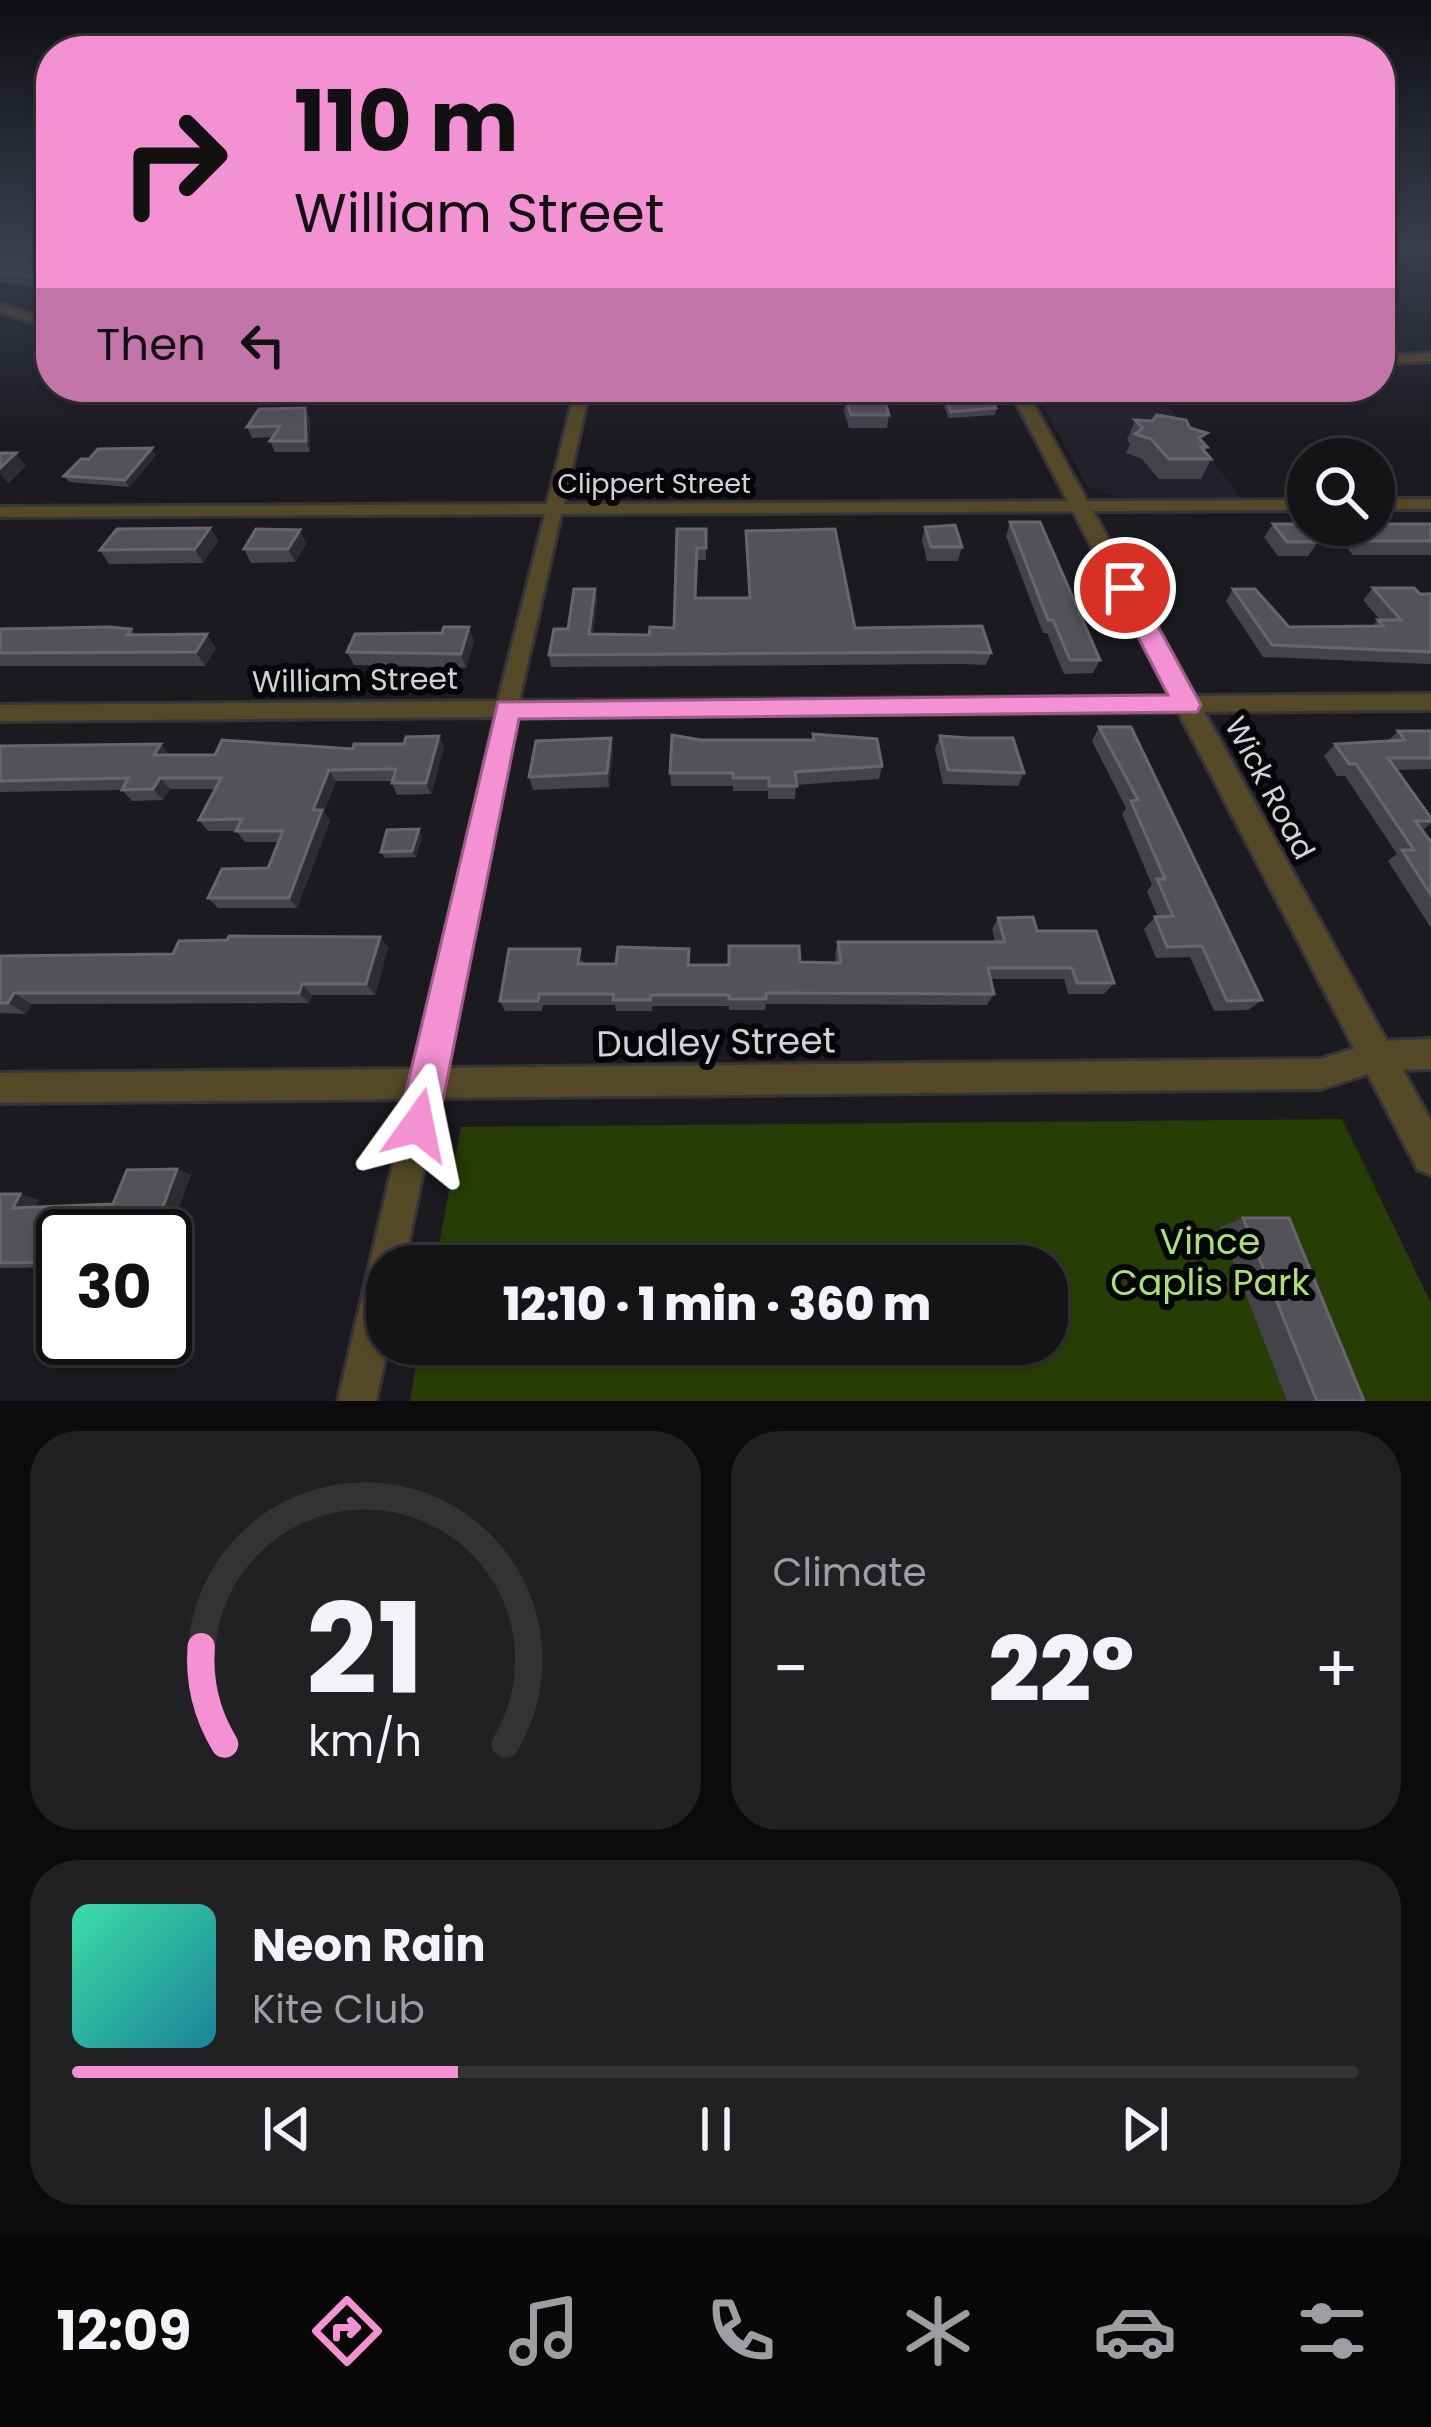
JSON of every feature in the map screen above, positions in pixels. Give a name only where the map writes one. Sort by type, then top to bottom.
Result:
[{"type":"street","points":[[1395,359],[1431,357]]},
{"type":"street","points":[[392,1245],[507,709],[580,402]]},
{"type":"street","name":"Wick Road","points":[[1024,402],[1431,1156]]},
{"type":"street","points":[[1395,504],[1431,504]]},
{"type":"street","name":"Clippert Street","points":[[10,512],[1287,505]]},
{"type":"street","points":[[0,532],[10,512]]},
{"type":"street","name":"William Street","points":[[0,713],[1431,702]]},
{"type":"street","name":"Dudley Street","points":[[0,1088],[1321,1074],[1377,1056],[1431,1054]]},
{"type":"street","points":[[357,1401],[366,1360]]},
{"type":"shaded area","points":[[1040,402],[1165,402],[1241,497],[1126,500],[1088,487]]},
{"type":"green space","name":"Vince Caplis Park","points":[[1342,1119],[1431,1303],[1431,1401],[410,1401],[416,1365],[1068,1365],[1068,1245],[439,1245],[461,1127]]},
{"type":"building","points":[[847,402],[885,402],[889,415],[851,415]]},
{"type":"building","points":[[947,402],[993,402],[996,408],[951,412]]},
{"type":"building","points":[[305,408],[306,441],[270,441],[280,426],[247,427],[259,409]]},
{"type":"building","points":[[1157,415],[1186,420],[1190,428],[1207,433],[1199,438],[1211,459],[1169,459],[1151,439],[1135,434],[1143,428],[1135,420],[1152,421]]},
{"type":"building","points":[[152,448],[125,480],[64,476],[98,449]]},
{"type":"building","points":[[0,453],[16,453],[0,468]]},
{"type":"building","points":[[1010,522],[1040,522],[1100,660],[1070,660],[1053,620],[1048,620]]},
{"type":"building","points":[[1273,524],[1287,524],[1287,542]]},
{"type":"building","points":[[1395,524],[1431,524],[1431,541],[1395,541]]},
{"type":"building","points":[[955,525],[962,547],[931,547],[925,527]]},
{"type":"building","points":[[210,528],[195,549],[100,550],[117,529]]},
{"type":"building","points":[[256,529],[300,530],[288,549],[244,549]]},
{"type":"building","points":[[677,529],[706,529],[706,548],[697,548],[695,598],[750,598],[746,531],[835,529],[855,628],[982,626],[991,653],[549,655],[554,629],[568,629],[574,589],[595,589],[589,634],[649,635],[650,627],[674,628]]},
{"type":"building","points":[[1373,588],[1414,588],[1420,594],[1431,594],[1431,652],[1272,645],[1233,589],[1255,589],[1289,627],[1383,626],[1378,620],[1401,620]]},
{"type":"building","points":[[444,627],[469,627],[461,654],[347,652],[355,634],[442,633]]},
{"type":"building","points":[[0,629],[131,629],[127,635],[207,634],[196,652],[0,653]]},
{"type":"building","points":[[1099,727],[1131,727],[1262,1000],[1227,1001],[1202,946],[1167,947],[1155,917],[1173,916],[1157,879],[1165,879],[1131,801],[1138,800]]},
{"type":"building","points":[[1398,731],[1431,731],[1431,758],[1388,758],[1431,818],[1415,821],[1431,842],[1431,895],[1402,850],[1414,850],[1356,764],[1349,764],[1335,744],[1405,740]]},
{"type":"building","points":[[813,734],[877,739],[882,766],[795,772],[797,786],[769,786],[769,778],[733,778],[733,773],[670,773],[672,735],[701,740],[814,740]]},
{"type":"building","points":[[439,736],[426,783],[392,783],[396,769],[329,770],[313,810],[322,810],[289,898],[208,898],[222,869],[268,868],[283,831],[236,831],[242,819],[199,820],[221,778],[160,778],[153,789],[122,790],[128,778],[0,781],[0,746],[161,744],[154,755],[215,755],[222,740],[353,749],[354,744],[404,744],[406,737]]},
{"type":"building","points":[[940,736],[1013,738],[1024,773],[948,770]]},
{"type":"building","points":[[611,738],[607,773],[529,777],[536,741]]},
{"type":"building","points":[[419,829],[412,851],[381,852],[387,830]]},
{"type":"building","points":[[1033,917],[1037,931],[1096,931],[1114,983],[1077,983],[1072,968],[988,968],[994,994],[766,993],[766,999],[651,995],[650,1000],[613,1000],[614,994],[539,994],[538,1001],[500,1001],[509,949],[580,949],[578,964],[616,964],[618,947],[689,949],[688,965],[729,965],[729,946],[799,946],[800,962],[841,963],[838,942],[1005,942],[998,918]]},
{"type":"building","points":[[229,936],[380,937],[366,984],[302,984],[299,993],[14,993],[8,1003],[0,1003],[0,956],[173,954],[179,941],[227,940]]},
{"type":"building","points":[[177,1169],[162,1209],[36,1209],[36,1262],[0,1263],[0,1194],[20,1194],[13,1208],[113,1204],[127,1170]]},
{"type":"building","points":[[1243,1218],[1289,1218],[1364,1401],[1317,1401]]},
{"type":"route","points":[[418,1125],[507,709],[1187,705],[1125,588]]}]
